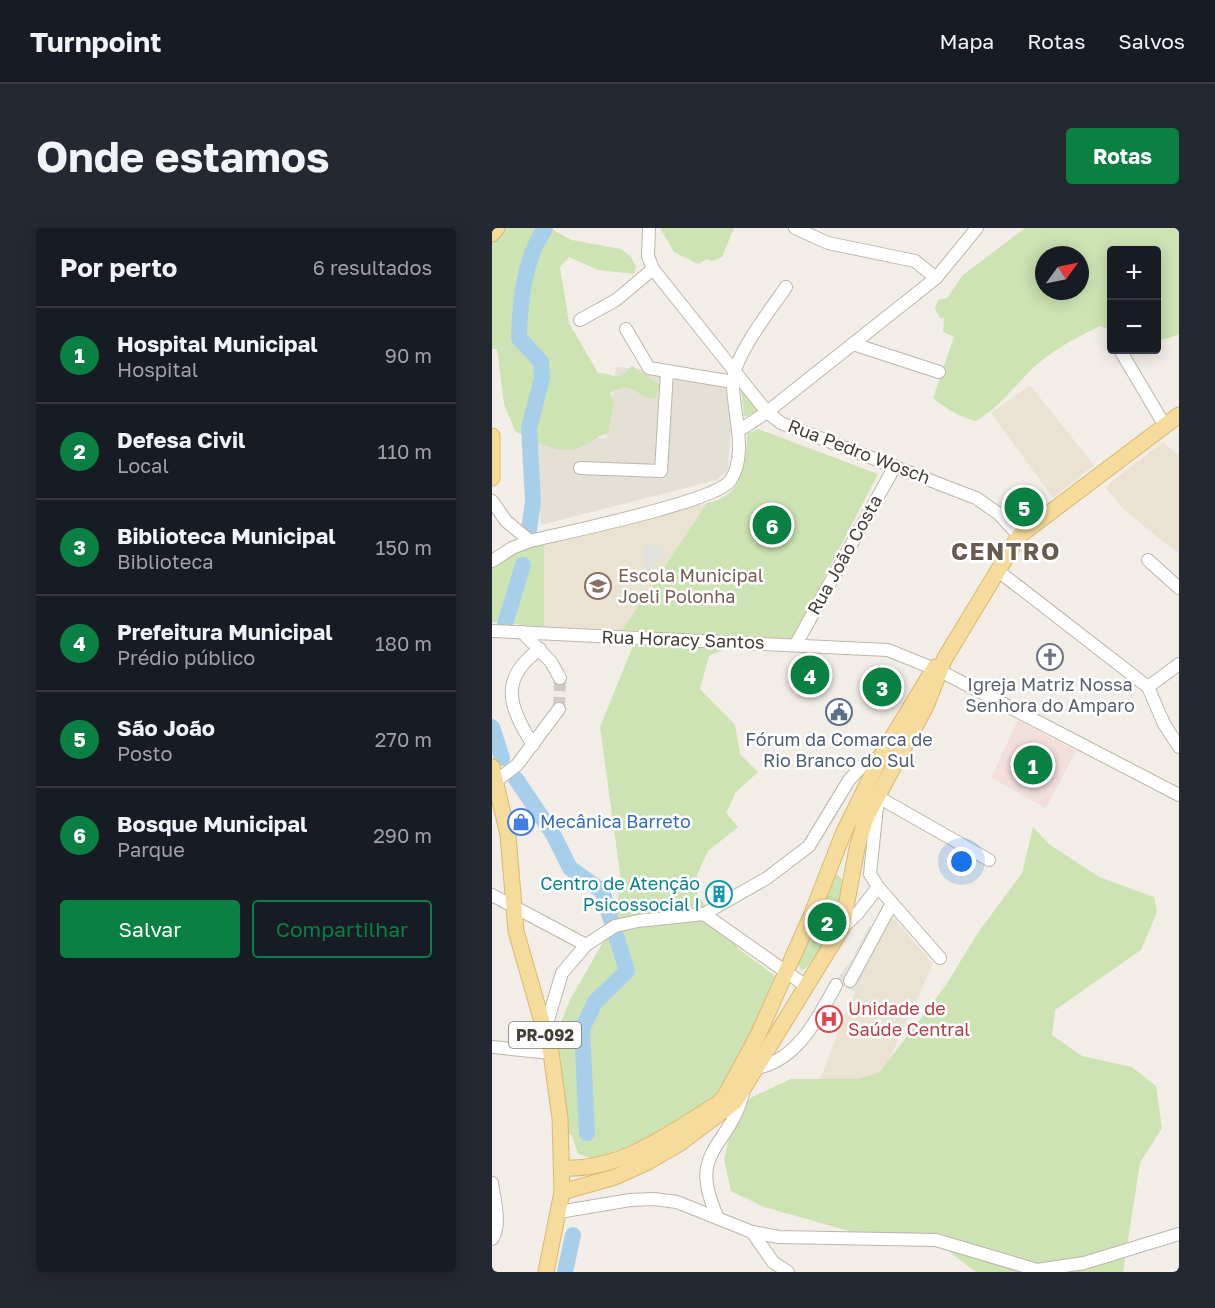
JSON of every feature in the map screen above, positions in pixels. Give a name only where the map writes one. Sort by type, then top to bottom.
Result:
[{"type":"main road","points":[[492,234],[498,228]]},
{"type":"main road","points":[[563,1168],[578,1168],[624,1158],[719,1103],[733,1085],[786,973],[833,860],[881,756],[940,667],[1019,536],[1179,415]]},
{"type":"main road","points":[[492,436],[492,478]]},
{"type":"main road","points":[[562,1192],[615,1177],[648,1162],[727,1109],[745,1087],[842,928],[854,864],[866,818],[940,667]]},
{"type":"main road","name":"PR-092","points":[[494,774],[508,835],[516,932],[551,1053],[560,1118],[562,1192],[546,1272]]},
{"type":"main road","points":[[833,860],[854,864]]},
{"type":"street","name":"Rua Pedro Wosch","points":[[649,228],[648,256],[653,270],[734,377],[767,412],[781,423],[976,498],[999,514],[1019,536]]},
{"type":"street","points":[[795,228],[828,243],[915,261],[936,279]]},
{"type":"street","points":[[740,430],[767,412],[936,279],[977,228]]},
{"type":"street","points":[[580,320],[616,300],[653,270]]},
{"type":"street","points":[[492,561],[512,548],[530,541],[702,497],[729,482],[735,470],[740,430],[734,377],[753,336],[786,287]]},
{"type":"street","points":[[626,329],[649,368],[667,372],[734,377]]},
{"type":"street","points":[[853,344],[939,372]]},
{"type":"street","points":[[1122,354],[1165,426]]},
{"type":"street","points":[[580,468],[661,471],[667,372]]},
{"type":"street","name":"Rua João Costa","points":[[796,644],[895,466]]},
{"type":"street","points":[[492,501],[506,521],[530,541]]},
{"type":"street","points":[[1149,560],[1179,588]]},
{"type":"street","points":[[997,570],[1148,687],[1164,724],[1179,747]]},
{"type":"street","name":"Rua Horacy Santos","points":[[492,631],[888,650],[940,667],[1179,795]]},
{"type":"street","points":[[522,632],[540,649],[560,678]]},
{"type":"street","points":[[533,745],[512,709],[510,690],[521,666],[540,649]]},
{"type":"street","points":[[1148,687],[1179,664]]},
{"type":"street","points":[[494,774],[517,765],[559,709]]},
{"type":"street","points":[[544,1032],[562,973],[586,945],[615,927],[638,921],[704,914],[731,901],[803,852],[821,828],[849,780],[863,765],[881,756]]},
{"type":"street","points":[[940,958],[878,888],[870,874],[878,797],[989,860]]},
{"type":"street","points":[[842,928],[858,913],[878,888]]},
{"type":"street","points":[[493,899],[514,905],[586,945]]},
{"type":"street","points":[[850,981],[892,903]]},
{"type":"street","points":[[704,914],[806,986]]},
{"type":"street","points":[[756,1068],[770,1066],[811,1031],[836,985]]},
{"type":"street","points":[[492,1047],[551,1053]]},
{"type":"street","points":[[717,1216],[706,1190],[707,1163],[718,1140],[738,1112],[745,1087]]},
{"type":"street","points":[[492,1183],[496,1215],[495,1235],[492,1239]]},
{"type":"street","points":[[559,1212],[630,1200],[654,1199],[677,1202],[717,1216],[752,1232],[778,1237],[936,1240],[1036,1270],[1084,1263],[1179,1234]]},
{"type":"street","points":[[752,1232],[773,1262],[788,1272]]},
{"type":"shaded area","points":[[616,367],[667,372],[725,384],[731,427],[728,470],[717,480],[541,525],[535,437],[607,438]]},
{"type":"shaded area","points":[[1030,385],[1094,465],[1053,498],[991,413]]},
{"type":"shaded area","points":[[1163,442],[1179,456],[1179,554],[1124,510],[1105,487]]},
{"type":"shaded area","name":"Escola Municipal Joeli Polonha","points":[[707,503],[622,630],[544,627],[544,544]]},
{"type":"shaded area","points":[[645,545],[661,546],[664,555],[645,576]]},
{"type":"shaded area","points":[[1018,720],[1076,751],[1046,808],[991,778]]},
{"type":"shaded area","points":[[891,915],[933,964],[862,1119],[814,1094],[845,1015]]},
{"type":"shaded area","points":[[869,926],[884,931],[856,992],[836,980],[851,961]]},
{"type":"green space","points":[[492,228],[549,228],[572,240],[621,249],[631,257],[636,267],[634,274],[598,270],[569,257],[560,267],[569,323],[598,373],[619,377],[632,366],[660,385],[655,399],[643,396],[630,388],[618,389],[610,393],[614,401],[608,433],[579,448],[562,450],[554,448],[538,443],[515,431],[504,404],[497,349],[492,349]]},
{"type":"green space","points":[[660,228],[734,228],[722,257],[712,261],[707,259],[698,264],[674,252]]},
{"type":"green space","points":[[1025,228],[1179,228],[1179,335],[1161,340],[1161,246],[1107,246],[1107,329],[1100,326],[1057,349],[1034,367],[993,409],[976,421],[953,412],[933,398],[954,337],[943,332],[944,318],[940,318],[935,309],[938,300],[947,298],[963,275]]},
{"type":"green space","points":[[741,386],[759,411],[744,417]]},
{"type":"green space","points":[[758,429],[878,474],[823,580],[817,622],[783,643],[751,638],[709,656],[700,689],[735,725],[740,754],[758,772],[736,792],[726,813],[738,827],[708,851],[697,875],[697,894],[739,949],[775,976],[753,1034],[725,1093],[651,1137],[594,1159],[578,1154],[572,1136],[566,1132],[554,1091],[555,1036],[571,998],[610,930],[618,901],[620,873],[600,727],[639,631],[622,630],[707,503],[728,494],[735,487],[743,468],[747,434]]},
{"type":"green space","points":[[544,544],[544,627],[492,622],[492,569],[511,553]]},
{"type":"green space","points":[[1033,827],[1049,844],[1099,877],[1154,897],[1157,912],[1141,950],[1055,1010],[1052,1035],[1082,1056],[1132,1067],[1156,1086],[1162,1128],[1140,1163],[1123,1272],[976,1272],[943,1247],[892,1243],[764,1207],[731,1191],[724,1160],[734,1116],[752,1097],[791,1079],[856,1079],[879,1073],[946,985],[977,934],[1022,873]]},
{"type":"green space","points":[[837,875],[843,880],[833,928],[822,948],[805,969],[801,970],[798,963],[834,876]]},
{"type":"waterway","points":[[529,530],[533,502],[529,428],[542,378],[541,362],[519,338],[524,281],[532,253],[545,228]]},
{"type":"waterway","points":[[505,624],[523,565]]},
{"type":"waterway","points":[[492,727],[502,758]]},
{"type":"waterway","points":[[516,779],[553,834],[570,868],[602,891],[627,971],[595,1002],[582,1029],[587,1133]]},
{"type":"waterway","points":[[565,1272],[573,1235]]},
{"type":"tunnel","points":[[559,709],[560,678]]},
{"type":"place","name":"São João","points":[[1024,507]]},
{"type":"place","name":"Bosque Municipal","points":[[772,525]]},
{"type":"place","name":"Escola Municipal Joeli Polonha","points":[[598,586]]},
{"type":"place","name":"Igreja Matriz Nossa Senhora do Amparo","points":[[1050,657]]},
{"type":"place","name":"Prefeitura Municipal","points":[[810,675]]},
{"type":"place","name":"Biblioteca Municipal","points":[[882,687]]},
{"type":"place","name":"Fórum da Comarca de Rio Branco do Sul","points":[[839,712]]},
{"type":"place","name":"Hospital Municipal","points":[[1033,765]]},
{"type":"place","name":"Mecânica Barreto","points":[[521,822]]},
{"type":"place","name":"Centro de Atenção Psicossocial I","points":[[719,894]]},
{"type":"place","name":"Defesa Civil","points":[[827,922]]},
{"type":"place","name":"Unidade de Saúde Central","points":[[829,1019]]},
{"type":"district","name":"CENTRO","points":[[1006,552]]}]
